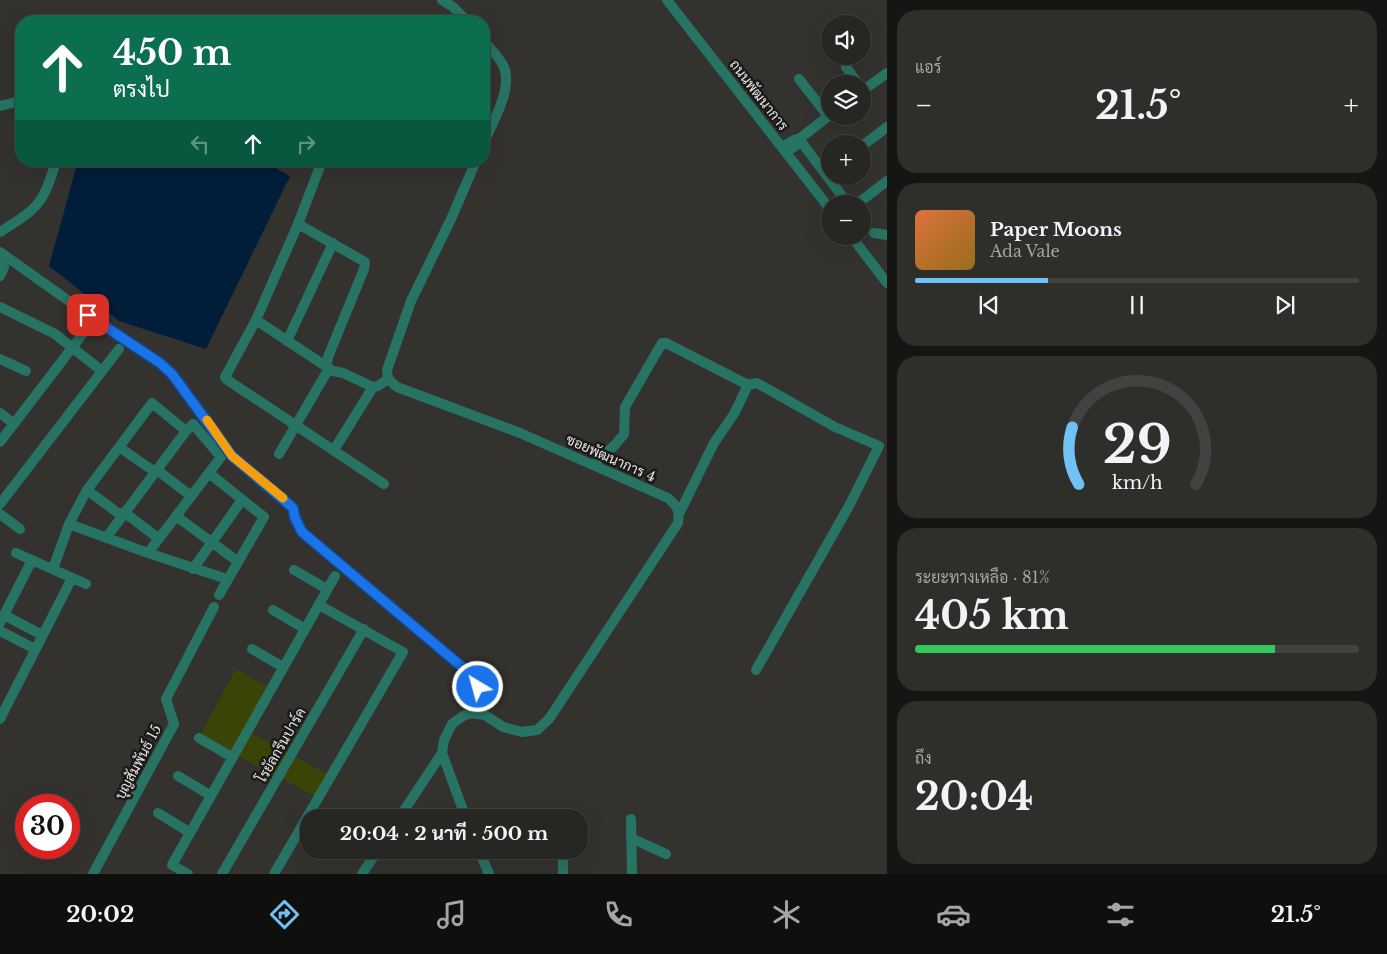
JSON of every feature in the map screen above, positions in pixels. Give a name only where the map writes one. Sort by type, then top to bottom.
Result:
[{"type":"street","points":[[442,0],[454,7],[461,15]]},
{"type":"street","name":"ถนนพัฒนาการ","points":[[666,0],[821,197]]},
{"type":"street","points":[[490,48],[503,64],[506,75],[506,87],[490,128]]},
{"type":"street","points":[[846,67],[852,75]]},
{"type":"street","points":[[871,84],[887,73]]},
{"type":"street","points":[[799,79],[821,106]]},
{"type":"street","points":[[0,106],[15,102]]},
{"type":"street","points":[[784,149],[821,122]]},
{"type":"street","points":[[871,139],[887,127]]},
{"type":"street","points":[[799,139],[821,165]]},
{"type":"street","points":[[0,232],[28,215],[40,202],[54,167]]},
{"type":"street","points":[[320,167],[298,224],[256,320],[225,377],[226,380],[384,484]]},
{"type":"street","points":[[256,320],[328,368],[343,372],[373,387],[388,379],[388,370],[411,301],[451,219],[473,167]]},
{"type":"street","points":[[869,195],[887,181]]},
{"type":"street","points":[[279,454],[328,368],[331,348],[365,265],[363,260],[298,224]]},
{"type":"street","points":[[874,233],[887,235]]},
{"type":"street","points":[[287,341],[333,243]]},
{"type":"street","points":[[858,245],[887,283]]},
{"type":"street","points":[[0,252],[137,349],[160,363],[172,374],[232,456],[293,508],[295,518],[302,532],[474,677],[478,682],[478,687],[472,713]]},
{"type":"street","points":[[0,264],[4,267],[0,276]]},
{"type":"street","points":[[0,306],[55,334],[102,371]]},
{"type":"street","points":[[0,442],[88,328]]},
{"type":"street","points":[[595,466],[599,458],[614,446],[624,434],[625,407],[662,343],[666,343],[748,384],[757,383],[835,427],[879,446],[849,506],[756,670]]},
{"type":"street","points":[[0,504],[119,349]]},
{"type":"street","points":[[0,359],[26,371]]},
{"type":"street","name":"ซอยพัฒนาการ 4","points":[[388,379],[397,387],[520,433],[668,498],[676,505],[680,512]]},
{"type":"street","points":[[406,809],[442,753],[444,740],[452,724],[463,716],[472,713],[485,715],[503,727],[522,732],[537,730],[549,720],[678,523],[680,512],[714,443],[734,414],[748,384]]},
{"type":"street","points":[[334,450],[373,387]]},
{"type":"street","points":[[53,570],[69,524],[87,490],[152,403],[186,431]]},
{"type":"street","points":[[0,413],[14,424]]},
{"type":"street","points":[[106,538],[193,424],[220,457],[148,553]]},
{"type":"street","points":[[119,447],[192,496]]},
{"type":"street","points":[[209,473],[264,517],[219,595]]},
{"type":"street","points":[[87,490],[160,538]]},
{"type":"street","points":[[193,569],[242,500]]},
{"type":"street","points":[[0,514],[20,530]]},
{"type":"street","points":[[176,516],[237,561]]},
{"type":"street","points":[[69,524],[227,580]]},
{"type":"street","points":[[16,553],[86,584]]},
{"type":"street","points":[[32,560],[2,619],[42,635]]},
{"type":"street","points":[[294,570],[327,589]]},
{"type":"street","points":[[188,874],[172,865],[335,576]]},
{"type":"street","points":[[0,719],[72,578]]},
{"type":"street","points":[[274,874],[403,652],[319,605]]},
{"type":"street","name":"บุญสัมพันธ์ 15","points":[[93,874],[174,724],[166,700],[214,607]]},
{"type":"street","points":[[273,610],[305,630]]},
{"type":"street","name":"โรยัลกรีนปาร์ค","points":[[222,874],[364,629]]},
{"type":"street","points":[[0,631],[35,649]]},
{"type":"street","points":[[252,649],[283,668]]},
{"type":"street","points":[[199,738],[232,757]]},
{"type":"street","points":[[442,753],[463,809]]},
{"type":"street","points":[[178,776],[210,795]]},
{"type":"street","points":[[158,813],[190,832]]},
{"type":"street","points":[[631,819],[632,874]]},
{"type":"street","points":[[631,838],[666,854]]},
{"type":"street","points":[[362,874],[372,859]]},
{"type":"street","points":[[483,859],[489,874]]},
{"type":"street","points":[[563,859],[563,874]]},
{"type":"green space","points":[[236,669],[269,688],[245,730],[329,775],[316,797],[200,735]]},
{"type":"water","points":[[76,167],[274,167],[290,176],[206,349],[119,321],[49,266]]},
{"type":"slow traffic","points":[[207,420],[232,456],[283,498]]},
{"type":"route","points":[[88,315],[160,363],[172,374],[232,456],[293,508],[298,526],[302,532],[474,677],[478,682],[478,687]]}]
